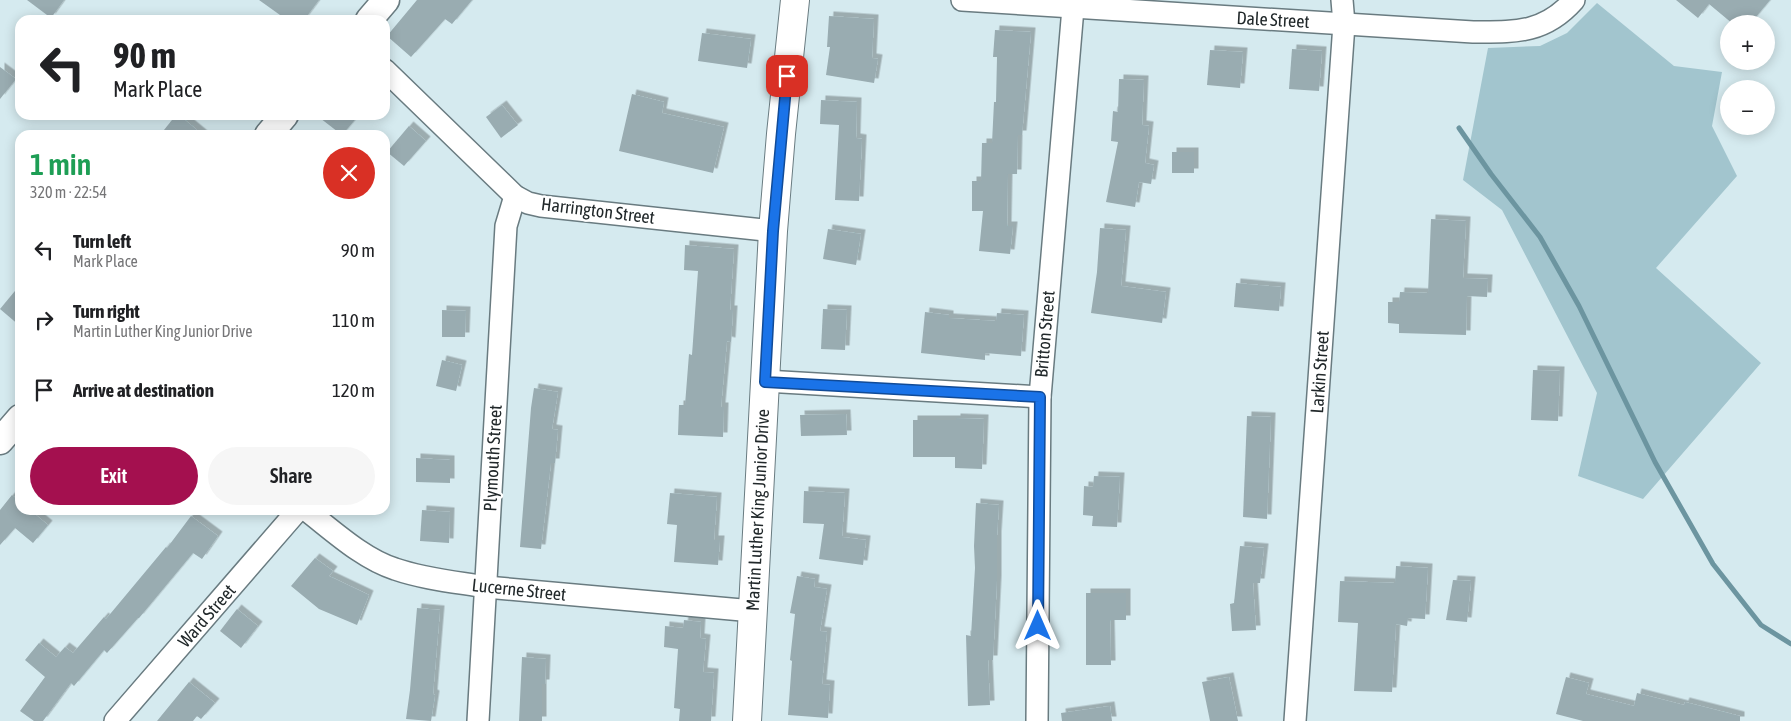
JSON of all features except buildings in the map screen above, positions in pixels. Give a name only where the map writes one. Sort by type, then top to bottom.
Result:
[{"type":"main road","name":"Martin Luther King Junior Drive","points":[[747,721],[773,231],[795,0]]},
{"type":"street","points":[[373,15],[386,0]]},
{"type":"street","name":"Dale Street","points":[[962,0],[1473,32],[1518,32],[1544,24],[1574,0]]},
{"type":"street","name":"Larkin Street","points":[[1295,721],[1344,24],[1342,0]]},
{"type":"street","name":"Britton Street","points":[[1037,721],[1040,397],[1073,8]]},
{"type":"street","name":"Harrington Street","points":[[390,75],[515,196],[528,203],[541,206],[773,231]]},
{"type":"street","points":[[272,130],[281,120]]},
{"type":"street","name":"Plymouth Street","points":[[478,721],[506,226],[515,196]]},
{"type":"street","points":[[765,382],[1040,397]]},
{"type":"street","points":[[0,441],[15,424]]},
{"type":"street","name":"Ward Street","points":[[115,721],[294,515]]},
{"type":"street","name":"Lucerne Street","points":[[312,515],[358,551],[394,569],[443,580],[486,587],[752,611]]},
{"type":"shaded area","points":[[1597,3],[1674,66],[1722,72],[1712,126],[1737,176],[1656,268],[1761,363],[1643,499],[1578,476],[1597,393],[1502,210],[1463,180],[1488,48],[1540,46],[1567,33]]},
{"type":"waterway","points":[[1459,128],[1491,174],[1540,237],[1579,306],[1655,462],[1713,564],[1761,625],[1791,644]]},
{"type":"route","points":[[787,76],[773,231],[765,382],[1040,397],[1038,626]]}]
